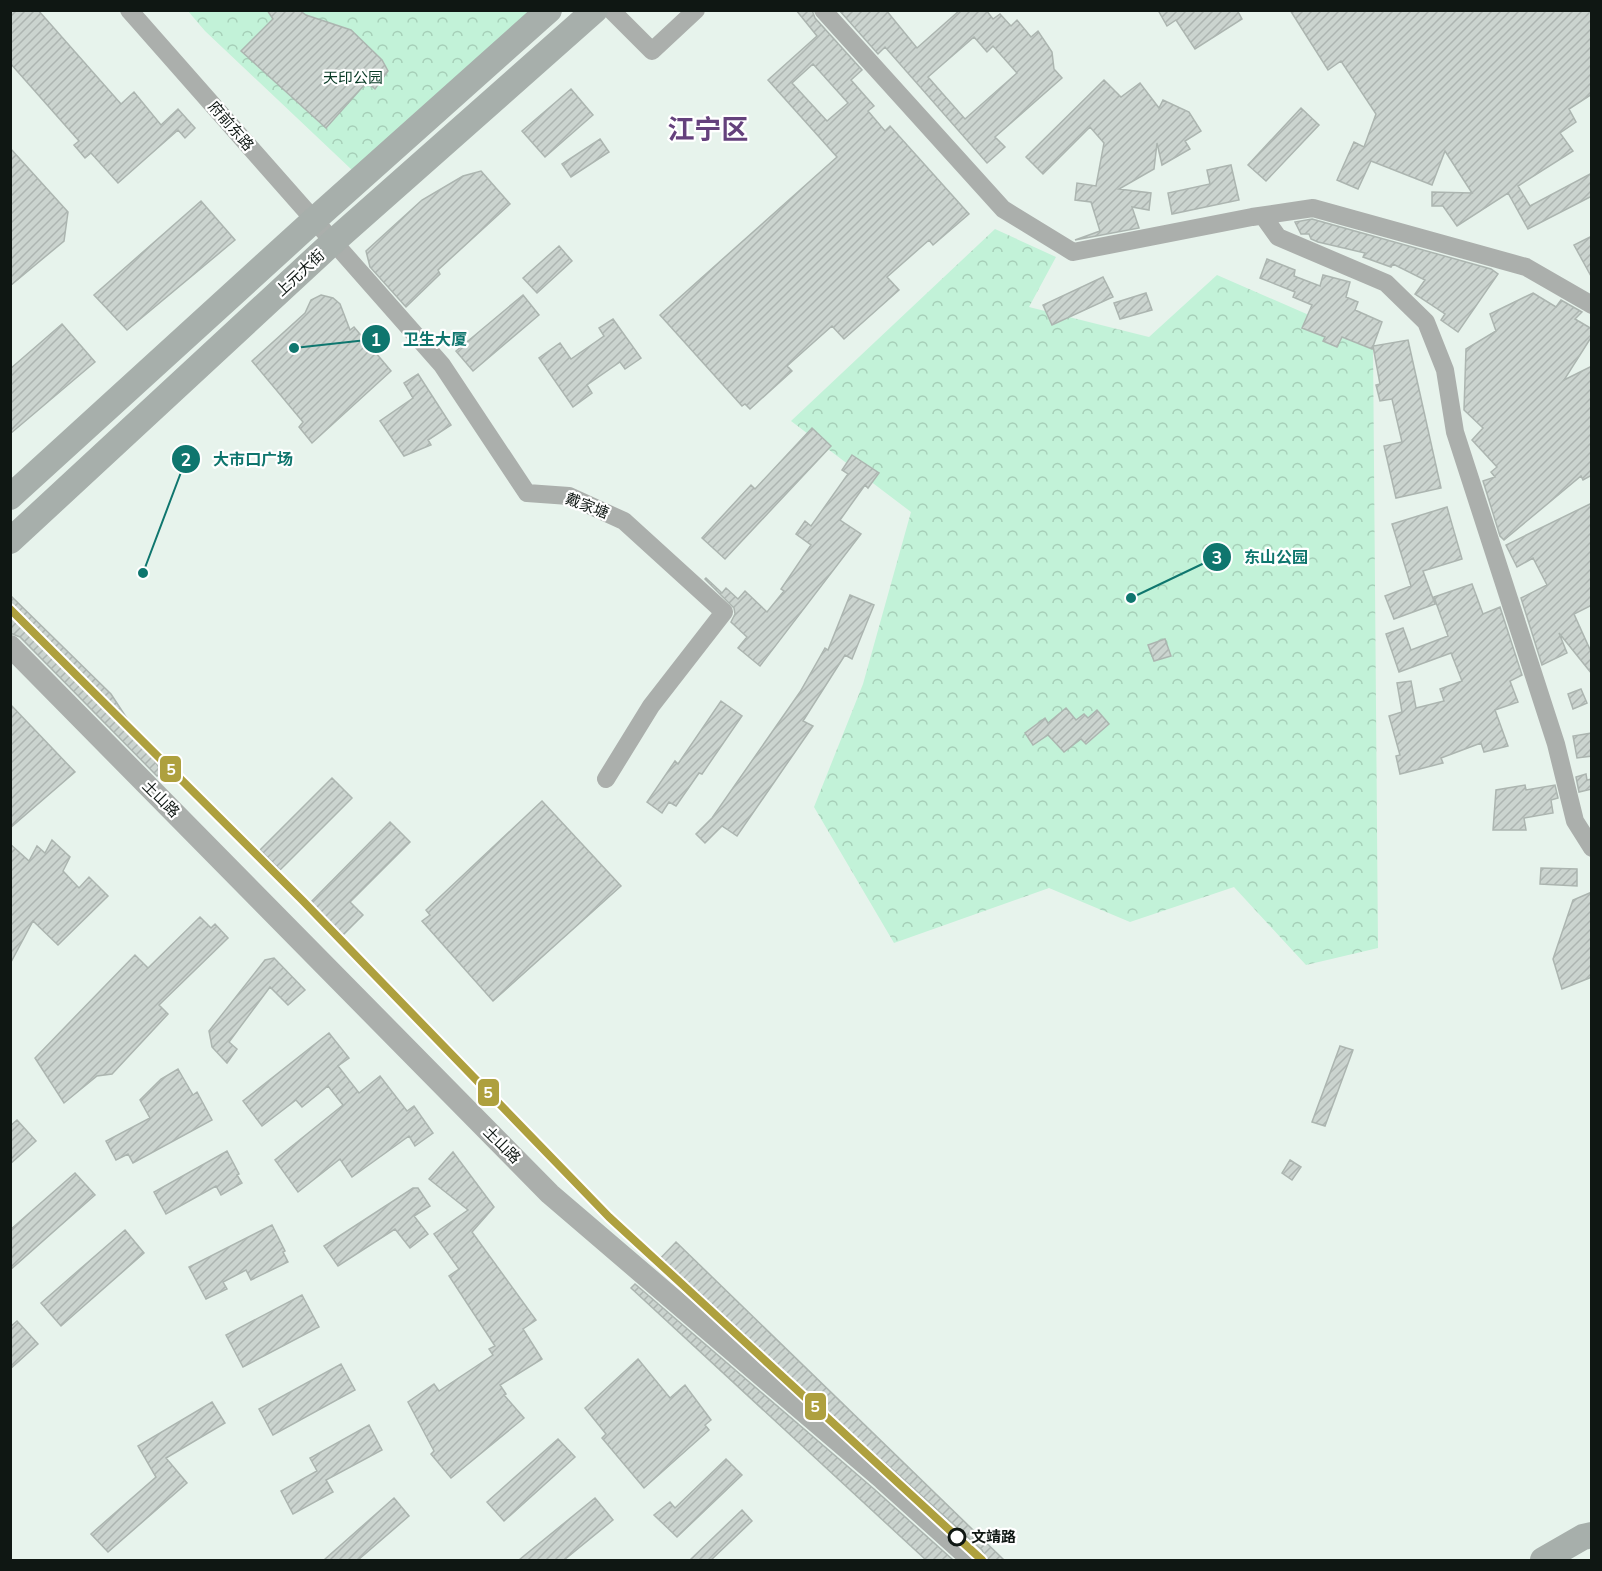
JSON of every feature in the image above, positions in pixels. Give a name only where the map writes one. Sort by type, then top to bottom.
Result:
[{"type":"main road","name":"上元大街","points":[[10,497],[549,10]]},
{"type":"main road","name":"上元大街","points":[[10,541],[333,242],[595,10]]},
{"type":"main road","points":[[1543,1560],[1583,1537],[1592,1535]]},
{"type":"street","name":"府前东路","points":[[129,10],[333,242]]},
{"type":"street","points":[[611,10],[652,51],[696,10]]},
{"type":"street","points":[[823,10],[1003,209],[1073,252],[1313,208],[1526,267],[1592,304]]},
{"type":"street","points":[[1263,216],[1278,237],[1386,283],[1425,322],[1445,370],[1455,432],[1556,744],[1575,821],[1592,848]]},
{"type":"street","name":"戴家塘","points":[[333,242],[442,365],[527,493],[570,496],[624,521],[724,612],[651,706],[606,778]]},
{"type":"street","name":"土山路","points":[[10,646],[550,1194],[883,1479],[974,1560]]},
{"type":"green space","name":"天印公园","points":[[188,11],[531,11],[352,170],[205,31]]},
{"type":"green space","points":[[995,229],[1056,257],[1029,307],[1149,337],[1217,275],[1373,343],[1378,948],[1306,965],[1234,887],[1130,922],[1049,888],[894,943],[814,807],[863,684],[911,512],[791,421]]},
{"type":"building","points":[[10,10],[38,10],[121,104],[134,92],[161,125],[178,109],[195,128],[185,138],[178,130],[118,183],[91,153],[85,158],[74,145],[79,141],[10,63]]},
{"type":"building","points":[[267,10],[299,10],[306,15],[351,30],[382,60],[388,71],[375,89],[367,82],[326,128],[241,51],[273,19]]},
{"type":"building","points":[[796,10],[812,10],[815,18],[862,70],[851,80],[874,106],[868,111],[885,131],[890,126],[969,214],[933,245],[929,240],[887,277],[899,290],[844,339],[832,326],[787,366],[792,371],[750,409],[745,404],[742,406],[660,315],[837,157],[768,80],[817,36]],"holes":[[[813,64],[848,103],[827,121],[792,83]]]},
{"type":"building","points":[[839,10],[886,10],[917,48],[960,10],[986,10],[993,19],[1000,14],[1011,26],[1017,20],[1031,37],[1038,31],[1052,52],[1054,69],[1062,78],[995,137],[1005,147],[987,163],[885,47],[878,54]],"holes":[[[974,37],[987,52],[993,46],[1017,73],[965,119],[928,77]]]},
{"type":"building","points":[[1158,10],[1237,10],[1242,19],[1195,49],[1176,20],[1167,26]]},
{"type":"building","points":[[1290,10],[1592,10],[1592,94],[1569,109],[1576,122],[1560,133],[1573,151],[1518,186],[1530,206],[1592,173],[1592,196],[1528,229],[1508,193],[1457,226],[1443,206],[1432,206],[1432,192],[1472,193],[1445,151],[1432,185],[1371,161],[1358,189],[1337,180],[1354,142],[1364,147],[1376,114],[1341,61],[1328,70]]},
{"type":"building","points":[[1104,80],[1121,97],[1140,83],[1159,108],[1163,100],[1189,112],[1201,131],[1185,141],[1190,149],[1162,165],[1157,143],[1154,169],[1119,189],[1151,193],[1149,210],[1132,207],[1139,228],[1075,240],[1100,231],[1091,202],[1075,200],[1077,183],[1096,186],[1104,143],[1090,127],[1043,174],[1026,157]]},
{"type":"building","points":[[571,89],[593,115],[545,157],[522,131]]},
{"type":"building","points":[[1301,108],[1319,125],[1266,181],[1248,165]]},
{"type":"building","points":[[600,139],[609,152],[571,177],[562,164]]},
{"type":"building","points":[[10,148],[68,212],[64,241],[10,286]]},
{"type":"building","points":[[1231,165],[1239,200],[1172,214],[1168,193],[1210,184],[1207,170]]},
{"type":"building","points":[[481,171],[510,204],[438,270],[440,274],[406,307],[370,267],[366,251],[422,200],[463,176]]},
{"type":"building","points":[[201,201],[235,240],[127,330],[94,295]]},
{"type":"building","points":[[1312,219],[1491,269],[1498,274],[1458,332],[1441,320],[1445,314],[1415,294],[1425,280],[1393,264],[1391,267],[1363,257],[1365,253],[1318,242],[1311,239],[1309,234],[1301,234],[1295,222]]},
{"type":"building","points":[[1592,236],[1592,278],[1574,245]]},
{"type":"building","points":[[559,246],[572,261],[537,293],[523,278]]},
{"type":"building","points":[[1267,259],[1295,270],[1294,276],[1320,286],[1323,275],[1350,282],[1346,297],[1358,302],[1355,310],[1382,322],[1372,349],[1342,337],[1337,347],[1323,341],[1325,337],[1302,328],[1312,305],[1293,297],[1295,292],[1260,278]]},
{"type":"building","points":[[1103,277],[1113,297],[1052,325],[1043,305]]},
{"type":"building","points":[[1146,293],[1152,310],[1120,319],[1114,303]]},
{"type":"building","points":[[1533,293],[1556,307],[1561,300],[1582,312],[1575,319],[1592,329],[1592,336],[1564,380],[1592,366],[1592,475],[1583,480],[1581,476],[1504,540],[1500,536],[1483,481],[1495,477],[1491,472],[1497,467],[1472,440],[1483,428],[1464,410],[1466,349],[1496,331],[1490,314]]},
{"type":"building","points":[[321,295],[333,298],[340,304],[350,330],[354,327],[391,371],[312,443],[299,427],[303,422],[252,361],[305,313],[311,300]]},
{"type":"building","points":[[523,295],[539,315],[473,371],[456,351]]},
{"type":"building","points":[[613,319],[641,358],[625,369],[620,362],[587,385],[592,393],[573,407],[539,358],[560,343],[571,359],[604,336],[599,328]]},
{"type":"building","points":[[62,324],[95,362],[10,434],[10,369]]},
{"type":"building","points":[[1408,340],[1441,488],[1396,498],[1384,446],[1402,442],[1392,399],[1380,401],[1376,385],[1380,384],[1373,346]]},
{"type":"building","points":[[418,374],[451,425],[428,440],[431,445],[404,456],[380,421],[413,398],[404,383]]},
{"type":"building","points":[[812,428],[831,446],[725,559],[702,538],[751,485],[755,489]]},
{"type":"building","points":[[852,455],[879,473],[868,488],[865,485],[840,520],[861,534],[760,666],[738,648],[747,637],[731,622],[735,614],[734,608],[705,579],[722,593],[726,588],[738,599],[745,591],[767,612],[784,591],[781,589],[811,545],[796,534],[805,521],[811,526],[848,474],[842,470]]},
{"type":"building","points":[[1592,503],[1592,605],[1574,614],[1592,654],[1592,674],[1559,633],[1567,653],[1542,665],[1521,598],[1547,585],[1533,558],[1517,567],[1506,545]]},
{"type":"building","points":[[1447,507],[1462,559],[1423,571],[1435,604],[1394,619],[1385,596],[1411,586],[1392,524]]},
{"type":"building","points":[[1472,584],[1483,614],[1500,607],[1522,675],[1510,681],[1518,702],[1495,710],[1508,746],[1484,752],[1481,743],[1441,758],[1443,763],[1400,774],[1396,756],[1400,755],[1389,716],[1402,712],[1397,683],[1411,681],[1416,708],[1444,701],[1440,689],[1462,681],[1451,653],[1399,672],[1386,634],[1403,628],[1411,650],[1448,636],[1434,597]]},
{"type":"building","points":[[10,595],[111,694],[162,772],[157,776],[20,637],[10,633]]},
{"type":"building","points":[[850,595],[874,605],[852,659],[845,655],[803,721],[813,726],[737,836],[722,826],[705,843],[696,834],[712,818],[800,692],[825,648],[828,650]]},
{"type":"building","points":[[1165,639],[1171,656],[1154,661],[1148,645]]},
{"type":"building","points":[[1581,689],[1587,703],[1573,709],[1568,694]]},
{"type":"building","points":[[721,701],[742,716],[702,774],[699,773],[676,806],[669,802],[662,813],[647,802],[675,761],[678,764]]},
{"type":"building","points":[[10,704],[75,772],[10,828]]},
{"type":"building","points":[[1066,708],[1076,720],[1084,714],[1088,718],[1097,710],[1109,724],[1086,744],[1081,739],[1064,752],[1048,735],[1033,745],[1025,733],[1045,718],[1048,723]]},
{"type":"building","points":[[1592,733],[1592,756],[1577,758],[1573,736]]},
{"type":"building","points":[[1586,774],[1587,780],[1592,779],[1592,789],[1579,792],[1576,777]]},
{"type":"building","points":[[332,778],[352,798],[280,870],[260,850]]},
{"type":"building","points":[[1525,785],[1526,790],[1555,785],[1558,798],[1551,800],[1553,813],[1524,818],[1526,830],[1493,830],[1496,790]]},
{"type":"building","points":[[542,801],[621,886],[493,1001],[422,921],[430,915],[426,910]]},
{"type":"building","points":[[390,822],[410,842],[350,902],[363,915],[343,935],[310,903]]},
{"type":"building","points":[[52,840],[70,857],[63,871],[79,888],[89,877],[108,896],[58,945],[33,921],[10,964],[10,844],[29,861],[37,846],[45,853]]},
{"type":"building","points":[[1541,868],[1577,869],[1577,886],[1540,884]]},
{"type":"building","points":[[1592,892],[1592,977],[1562,989],[1553,959],[1573,900]]},
{"type":"building","points":[[200,917],[211,928],[215,924],[228,938],[159,1005],[168,1014],[112,1074],[97,1076],[64,1103],[35,1058],[135,955],[148,968]]},
{"type":"building","points":[[274,958],[305,990],[288,1005],[270,987],[229,1042],[237,1049],[227,1063],[212,1047],[209,1031],[265,960]]},
{"type":"building","points":[[329,1033],[349,1058],[338,1066],[359,1093],[380,1076],[407,1111],[414,1106],[433,1133],[415,1146],[409,1136],[352,1177],[340,1159],[298,1192],[275,1160],[343,1105],[328,1086],[302,1107],[296,1100],[262,1126],[243,1101]]},
{"type":"building","points":[[1340,1046],[1353,1050],[1325,1126],[1312,1122]]},
{"type":"building","points":[[178,1069],[193,1095],[197,1092],[212,1120],[133,1163],[128,1154],[116,1160],[106,1141],[150,1118],[140,1100],[161,1079]]},
{"type":"building","points":[[17,1120],[36,1141],[10,1164],[10,1126]]},
{"type":"building","points":[[227,1151],[242,1183],[221,1195],[216,1186],[166,1214],[154,1192]]},
{"type":"building","points":[[453,1152],[494,1207],[472,1232],[536,1320],[523,1329],[542,1359],[500,1385],[506,1394],[504,1395],[524,1418],[451,1478],[431,1454],[434,1451],[408,1402],[434,1384],[439,1391],[493,1355],[489,1349],[495,1346],[449,1276],[459,1269],[434,1234],[468,1210],[429,1179]]},
{"type":"building","points":[[1290,1160],[1301,1167],[1292,1180],[1282,1173]]},
{"type":"building","points":[[75,1173],[95,1195],[10,1270],[10,1230]]},
{"type":"building","points":[[413,1188],[418,1188],[430,1206],[414,1216],[428,1234],[410,1248],[395,1229],[338,1266],[324,1246]]},
{"type":"building","points":[[272,1225],[288,1262],[251,1280],[246,1270],[223,1282],[227,1289],[206,1299],[189,1267]]},
{"type":"building","points":[[125,1230],[144,1253],[61,1326],[41,1303]]},
{"type":"building","points":[[676,1242],[1004,1560],[986,1560],[982,1550],[892,1469],[654,1265]]},
{"type":"building","points":[[635,1284],[874,1489],[953,1560],[926,1560],[631,1288]]},
{"type":"building","points":[[302,1295],[319,1327],[243,1367],[226,1335]]},
{"type":"building","points":[[17,1321],[38,1344],[10,1369],[10,1327]]},
{"type":"building","points":[[638,1359],[670,1398],[685,1385],[711,1420],[705,1425],[709,1430],[644,1488],[602,1438],[606,1434],[585,1408]]},
{"type":"building","points":[[341,1364],[355,1390],[273,1435],[259,1409]]},
{"type":"building","points":[[212,1402],[225,1423],[166,1458],[187,1483],[108,1552],[91,1534],[156,1477],[138,1446]]},
{"type":"building","points":[[369,1425],[382,1450],[326,1480],[333,1492],[293,1514],[281,1491],[317,1471],[310,1458]]},
{"type":"building","points":[[558,1439],[575,1457],[504,1521],[487,1502]]},
{"type":"building","points":[[726,1459],[742,1475],[677,1537],[654,1515],[670,1502],[675,1508]]},
{"type":"building","points":[[394,1498],[409,1516],[358,1560],[324,1560]]},
{"type":"building","points":[[595,1498],[613,1520],[564,1560],[519,1560]]},
{"type":"building","points":[[742,1510],[752,1521],[711,1560],[690,1560]]},
{"type":"transit line","name":"5","points":[[10,609],[303,901],[609,1217],[982,1560]]},
{"type":"place","name":"卫生大厦","points":[[294,348]]},
{"type":"place","name":"大市口广场","points":[[143,573]]},
{"type":"place","name":"东山公园","points":[[1131,598]]},
{"type":"place","name":"文靖路","points":[[957,1537]]},
{"type":"district","name":"江宁区","points":[[708,130]]}]
